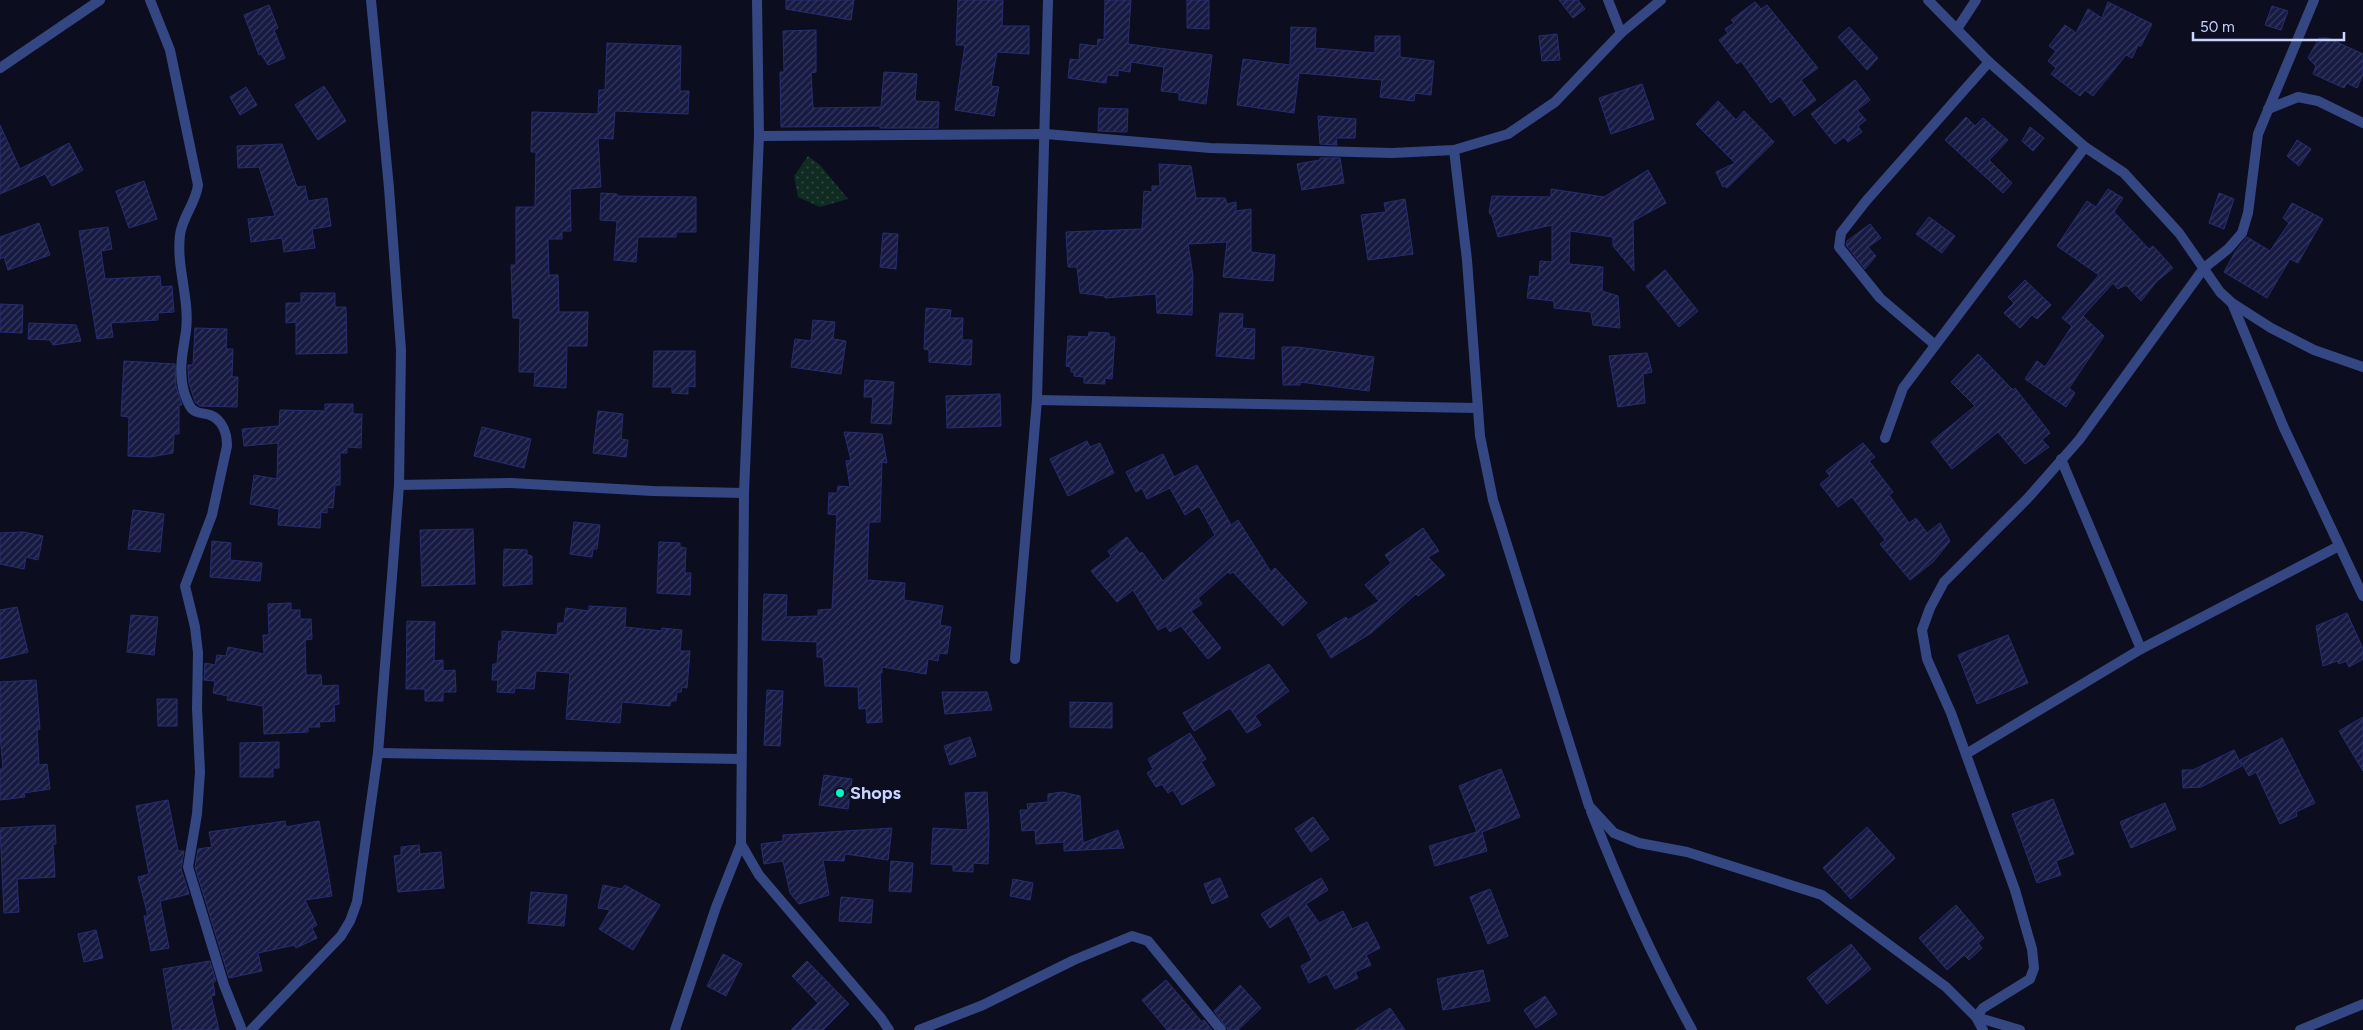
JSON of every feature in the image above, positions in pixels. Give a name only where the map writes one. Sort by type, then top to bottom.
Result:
[{"type":"street","points":[[0,68],[100,0]]},
{"type":"street","points":[[150,0],[170,50],[198,185],[197,198],[185,220],[180,235],[186,302],[186,330],[181,355],[183,390],[192,409],[198,413],[210,415],[222,426],[227,435],[227,446],[212,515],[185,586],[195,627],[198,653],[197,708],[200,772],[197,814],[188,867],[224,985],[242,1030]]},
{"type":"street","points":[[252,1030],[341,936],[350,921],[357,902],[378,753],[399,485],[401,350],[389,188],[371,0]]},
{"type":"street","points":[[675,1030],[716,907],[741,844],[744,493],[759,136],[756,0]]},
{"type":"street","points":[[1015,659],[1037,400],[1046,134],[1048,0]]},
{"type":"street","points":[[1608,0],[1621,33]]},
{"type":"street","points":[[759,136],[1046,134],[1210,148],[1392,153],[1454,150],[1508,134],[1555,102],[1621,33],[1661,0]]},
{"type":"street","points":[[1928,0],[1989,62],[2085,147],[2124,172],[2179,233],[2220,292],[2232,303],[2271,328],[2314,350],[2363,367]]},
{"type":"street","points":[[1957,29],[1976,0]]},
{"type":"street","points":[[1976,1017],[1983,1008],[2030,979],[2034,968],[2032,949],[2015,890],[1966,754],[1928,659],[1922,630],[1930,608],[1944,582],[2027,499],[2062,460],[2079,440],[2204,268],[2228,249],[2242,232],[2248,214],[2258,134],[2314,0]]},
{"type":"street","points":[[1934,344],[1880,298],[1839,247],[1841,233],[1866,201],[1989,62]]},
{"type":"street","points":[[2268,110],[2298,97],[2318,101],[2363,123]]},
{"type":"street","points":[[1885,438],[1902,388],[2085,147]]},
{"type":"street","points":[[1454,150],[1467,260],[1480,436],[1493,500],[1589,806],[1620,886],[1666,982],[1692,1030]]},
{"type":"street","points":[[2232,303],[2284,428],[2363,596]]},
{"type":"street","points":[[1037,400],[1477,408]]},
{"type":"street","points":[[2062,460],[2141,649]]},
{"type":"street","points":[[399,485],[511,483],[653,491],[744,493]]},
{"type":"street","points":[[1966,754],[2141,649],[2339,546]]},
{"type":"street","points":[[378,753],[741,759]]},
{"type":"street","points":[[1589,806],[1614,833],[1639,843],[1687,852],[1822,895],[1946,987],[1976,1017],[1983,1030]]},
{"type":"street","points":[[741,844],[759,875],[881,1018],[889,1030]]},
{"type":"street","points":[[919,1030],[983,1005],[1074,960],[1132,936],[1148,941],[1221,1030]]},
{"type":"street","points":[[2300,1030],[2363,1004]]},
{"type":"street","points":[[1976,1017],[2020,1030]]},
{"type":"green space","points":[[808,156],[820,165],[848,199],[820,207],[798,197],[794,176]]},
{"type":"building","points":[[786,0],[854,0],[851,20],[786,9]]},
{"type":"building","points":[[958,0],[1003,0],[1002,26],[1029,26],[1029,54],[997,52],[991,86],[999,87],[994,116],[955,110],[965,45],[956,45]]},
{"type":"building","points":[[1105,0],[1131,0],[1128,44],[1212,55],[1206,104],[1179,100],[1179,93],[1161,91],[1164,67],[1131,62],[1130,72],[1118,70],[1118,76],[1107,75],[1106,83],[1068,78],[1070,59],[1079,60],[1080,44],[1097,46],[1098,39],[1104,40]]},
{"type":"building","points":[[1187,0],[1209,0],[1209,29],[1187,28]]},
{"type":"building","points":[[1559,0],[1578,0],[1585,9],[1573,18]]},
{"type":"building","points":[[1755,2],[1761,9],[1767,5],[1818,68],[1801,80],[1816,100],[1794,116],[1780,96],[1771,103],[1741,61],[1737,64],[1719,40],[1728,33],[1725,29],[1734,23],[1731,20]]},
{"type":"building","points":[[2108,2],[2152,24],[2141,46],[2138,45],[2132,58],[2126,55],[2093,96],[2085,90],[2080,96],[2051,74],[2056,68],[2048,61],[2056,51],[2049,46],[2065,25],[2076,33],[2088,9],[2102,18]]},
{"type":"building","points":[[269,5],[278,28],[274,30],[285,58],[268,65],[261,54],[259,55],[244,15]]},
{"type":"building","points":[[2272,6],[2288,11],[2281,30],[2265,25]]},
{"type":"building","points":[[1291,27],[1316,28],[1315,48],[1375,53],[1375,36],[1400,36],[1400,57],[1434,61],[1431,95],[1415,93],[1414,101],[1380,97],[1382,80],[1299,73],[1294,113],[1237,105],[1243,59],[1290,65]]},
{"type":"building","points":[[1849,27],[1878,58],[1867,70],[1838,37]]},
{"type":"building","points":[[816,30],[816,72],[811,73],[813,108],[881,107],[884,72],[917,74],[915,101],[939,102],[938,128],[880,128],[880,126],[781,127],[780,72],[784,72],[783,31]]},
{"type":"building","points":[[1557,34],[1560,60],[1542,61],[1539,36]]},
{"type":"building","points":[[2319,38],[2328,38],[2363,54],[2363,74],[2357,88],[2347,83],[2344,88],[2313,74],[2316,66],[2308,58]]},
{"type":"building","points":[[607,43],[681,46],[680,91],[689,91],[688,114],[615,111],[613,139],[598,138],[601,187],[570,189],[571,231],[562,231],[562,239],[548,239],[549,275],[558,275],[559,312],[588,312],[587,346],[567,346],[566,388],[534,386],[535,372],[519,372],[520,318],[513,318],[511,265],[516,265],[516,207],[535,207],[536,152],[531,152],[532,112],[598,114],[599,90],[605,90]]},
{"type":"building","points":[[1855,80],[1870,100],[1857,110],[1866,120],[1858,126],[1862,132],[1848,142],[1844,137],[1835,144],[1811,114]]},
{"type":"building","points":[[1642,84],[1654,119],[1611,134],[1599,98]]},
{"type":"building","points":[[324,86],[346,121],[318,140],[295,105]]},
{"type":"building","points":[[246,87],[257,105],[240,115],[230,97]]},
{"type":"building","points":[[1718,101],[1736,120],[1744,111],[1774,142],[1727,188],[1723,187],[1716,172],[1735,163],[1696,124]]},
{"type":"building","points":[[1099,108],[1128,109],[1127,132],[1098,131]]},
{"type":"building","points":[[1318,116],[1356,119],[1355,138],[1336,138],[1337,145],[1320,144]]},
{"type":"building","points":[[1966,117],[1975,126],[1983,118],[2008,140],[1989,160],[2012,183],[2003,193],[1945,140]]},
{"type":"building","points":[[0,125],[20,169],[69,143],[83,170],[52,186],[45,174],[0,194]]},
{"type":"building","points":[[2030,127],[2044,138],[2033,151],[2022,141]]},
{"type":"building","points":[[2297,140],[2311,149],[2299,166],[2287,156]]},
{"type":"building","points":[[282,144],[297,187],[305,186],[308,201],[327,198],[331,226],[312,229],[315,248],[284,252],[282,238],[251,242],[248,219],[275,216],[259,167],[238,168],[237,146]]},
{"type":"building","points":[[1320,158],[1340,158],[1344,183],[1302,190],[1297,164],[1320,160]]},
{"type":"building","points":[[1159,164],[1191,166],[1196,198],[1225,198],[1227,204],[1236,202],[1236,211],[1251,209],[1251,252],[1275,255],[1273,281],[1223,277],[1227,242],[1188,244],[1193,276],[1192,315],[1157,313],[1156,294],[1105,298],[1105,296],[1080,293],[1077,267],[1068,267],[1066,232],[1142,229],[1144,191],[1152,192],[1152,186],[1160,186]]},
{"type":"building","points":[[1648,170],[1666,203],[1633,221],[1634,271],[1613,246],[1613,237],[1570,231],[1569,264],[1603,267],[1602,291],[1618,296],[1620,328],[1593,325],[1591,312],[1554,308],[1554,301],[1527,298],[1530,276],[1539,277],[1540,261],[1552,262],[1552,225],[1498,237],[1489,212],[1492,196],[1551,197],[1551,189],[1604,197]]},
{"type":"building","points":[[144,181],[157,219],[129,228],[116,191]]},
{"type":"building","points":[[2108,189],[2123,198],[2114,212],[2149,249],[2153,246],[2173,268],[2157,281],[2141,301],[2126,285],[2118,289],[2113,283],[2083,316],[2104,336],[2069,388],[2075,393],[2066,407],[2025,379],[2037,361],[2045,367],[2072,326],[2062,318],[2099,275],[2057,246],[2087,201],[2096,207]]},
{"type":"building","points":[[601,193],[617,194],[617,196],[696,197],[696,232],[676,232],[676,237],[638,237],[636,262],[614,260],[617,221],[600,220]]},
{"type":"building","points":[[2219,193],[2234,199],[2224,229],[2209,223]]},
{"type":"building","points":[[1405,199],[1413,254],[1368,260],[1361,215],[1386,212],[1384,203]]},
{"type":"building","points":[[2292,203],[2323,219],[2298,263],[2290,259],[2267,298],[2224,272],[2235,252],[2247,237],[2270,251],[2289,223],[2283,218]]},
{"type":"building","points":[[1929,217],[1955,236],[1942,253],[1916,234]]},
{"type":"building","points":[[39,223],[50,255],[8,270],[4,257],[0,259],[0,237]]},
{"type":"building","points":[[1870,224],[1881,238],[1868,247],[1876,256],[1865,269],[1846,245],[1847,241]]},
{"type":"building","points":[[108,227],[112,249],[101,251],[105,279],[160,276],[161,287],[172,286],[174,312],[158,313],[158,320],[111,323],[113,337],[97,339],[79,231]]},
{"type":"building","points":[[883,233],[898,234],[896,269],[880,267]]},
{"type":"building","points":[[1665,270],[1698,311],[1679,327],[1646,286]]},
{"type":"building","points":[[2025,280],[2051,305],[2037,319],[2032,315],[2020,328],[2004,313],[2014,303],[2008,297]]},
{"type":"building","points":[[301,293],[335,293],[335,307],[346,307],[347,353],[296,354],[296,322],[286,323],[286,303],[301,303]]},
{"type":"building","points":[[0,304],[23,305],[22,333],[0,332]]},
{"type":"building","points":[[926,308],[951,310],[950,318],[963,318],[962,340],[972,340],[971,365],[929,362],[929,350],[924,349]]},
{"type":"building","points":[[1220,313],[1243,314],[1242,328],[1255,329],[1254,359],[1216,356]]},
{"type":"building","points":[[813,320],[835,322],[833,339],[846,341],[841,374],[791,367],[795,339],[811,341]]},
{"type":"building","points":[[29,323],[76,325],[81,341],[53,345],[50,340],[28,339]]},
{"type":"building","points":[[195,328],[227,329],[226,349],[233,349],[232,377],[238,377],[237,407],[200,406],[195,402],[189,383],[188,365],[193,365]]},
{"type":"building","points":[[1089,332],[1109,333],[1109,337],[1115,337],[1112,379],[1105,378],[1105,384],[1084,383],[1084,377],[1074,376],[1074,372],[1071,372],[1071,367],[1066,366],[1068,336],[1088,337]]},
{"type":"building","points":[[1282,347],[1297,347],[1374,357],[1369,391],[1300,382],[1300,385],[1283,385]]},
{"type":"building","points":[[654,351],[695,351],[695,387],[688,386],[688,394],[672,393],[672,387],[653,387]]},
{"type":"building","points":[[1647,353],[1652,372],[1643,374],[1645,403],[1618,407],[1609,356]]},
{"type":"building","points":[[1978,354],[2013,390],[2015,388],[2050,433],[2042,440],[2049,447],[2025,464],[1998,432],[1952,469],[1931,442],[1975,406],[1951,382]]},
{"type":"building","points":[[124,361],[175,364],[176,386],[182,405],[179,405],[179,434],[174,434],[173,453],[150,457],[128,456],[129,417],[121,416]]},
{"type":"building","points":[[865,380],[894,382],[891,424],[871,423],[873,397],[864,397]]},
{"type":"building","points":[[1000,394],[1001,426],[947,428],[946,396]]},
{"type":"building","points":[[325,404],[353,404],[353,414],[362,414],[361,448],[347,447],[347,453],[340,453],[340,485],[335,485],[333,508],[327,507],[327,513],[321,512],[320,528],[278,525],[279,509],[250,504],[254,475],[277,479],[278,443],[244,446],[242,429],[279,426],[280,410],[325,411]]},
{"type":"building","points":[[598,411],[623,414],[621,439],[628,440],[626,457],[593,453]]},
{"type":"building","points":[[482,427],[531,439],[524,468],[474,456]]},
{"type":"building","points":[[844,432],[882,434],[887,463],[882,462],[880,522],[869,522],[867,580],[905,583],[904,600],[943,606],[940,625],[951,627],[947,654],[939,653],[938,661],[928,659],[926,674],[882,667],[882,673],[880,673],[882,722],[867,723],[866,708],[859,709],[858,687],[825,686],[823,657],[817,657],[817,642],[762,640],[764,594],[787,595],[786,617],[818,616],[818,610],[832,609],[837,515],[828,514],[829,493],[837,493],[838,486],[850,487],[846,461],[851,460]]},
{"type":"building","points":[[1087,441],[1090,447],[1100,443],[1114,473],[1068,496],[1050,459]]},
{"type":"building","points":[[1863,443],[1875,457],[1869,461],[1893,492],[1889,495],[1909,523],[1916,518],[1927,533],[1940,523],[1950,541],[1933,562],[1910,580],[1880,544],[1885,540],[1852,497],[1838,507],[1820,484],[1830,476],[1826,471]]},
{"type":"building","points":[[1163,454],[1174,477],[1197,465],[1231,525],[1238,520],[1271,572],[1275,568],[1307,603],[1283,626],[1233,572],[1230,574],[1228,572],[1198,598],[1202,604],[1191,611],[1221,648],[1208,659],[1181,626],[1170,632],[1166,626],[1158,630],[1133,590],[1117,602],[1091,571],[1111,556],[1108,551],[1127,537],[1140,554],[1142,552],[1163,581],[1215,535],[1199,506],[1185,515],[1170,488],[1147,499],[1142,488],[1136,492],[1126,472]]},
{"type":"building","points":[[133,510],[164,514],[160,552],[128,549]]},
{"type":"building","points":[[574,522],[600,525],[597,549],[593,549],[592,557],[570,554]]},
{"type":"building","points":[[1423,528],[1439,551],[1428,557],[1445,575],[1418,596],[1416,594],[1371,633],[1331,658],[1317,635],[1346,617],[1348,620],[1379,601],[1365,585],[1391,563],[1385,555]]},
{"type":"building","points":[[473,529],[475,584],[422,586],[420,530]]},
{"type":"building","points":[[23,532],[43,536],[38,560],[26,557],[24,569],[0,564],[0,533]]},
{"type":"building","points":[[212,541],[231,543],[230,560],[262,563],[260,581],[210,577]]},
{"type":"building","points":[[659,542],[680,543],[680,547],[686,548],[685,573],[691,573],[690,595],[657,593]]},
{"type":"building","points":[[504,549],[527,550],[527,555],[532,556],[532,584],[503,586]]},
{"type":"building","points":[[291,603],[291,610],[300,610],[300,619],[311,619],[312,639],[305,640],[306,675],[321,675],[322,686],[338,685],[339,704],[334,705],[335,721],[319,722],[320,727],[308,727],[308,732],[264,734],[263,706],[227,700],[228,696],[213,693],[215,681],[204,680],[205,663],[215,665],[217,655],[226,656],[228,647],[264,654],[263,635],[269,635],[268,604]]},
{"type":"building","points":[[589,606],[626,608],[625,627],[662,631],[662,628],[682,630],[680,651],[690,651],[687,688],[682,687],[681,692],[677,692],[676,701],[671,701],[670,706],[622,702],[620,723],[566,719],[570,673],[536,671],[534,689],[515,688],[514,693],[497,692],[498,680],[492,680],[493,664],[497,664],[502,631],[557,635],[558,623],[564,623],[566,608],[589,611]]},
{"type":"building","points":[[17,607],[28,652],[0,659],[0,610]]},
{"type":"building","points":[[2347,613],[2363,649],[2363,659],[2349,667],[2346,661],[2339,664],[2337,661],[2323,666],[2316,626]]},
{"type":"building","points":[[131,615],[158,617],[154,655],[127,652]]},
{"type":"building","points":[[407,621],[435,622],[434,661],[443,660],[443,671],[455,670],[456,692],[443,692],[443,701],[425,701],[425,689],[406,689]]},
{"type":"building","points":[[2008,635],[2028,683],[1977,704],[1958,655]]},
{"type":"building","points":[[1269,664],[1289,691],[1255,716],[1261,725],[1247,733],[1230,708],[1194,731],[1183,713]]},
{"type":"building","points":[[36,680],[40,729],[37,730],[39,765],[47,764],[50,789],[24,793],[25,797],[0,800],[0,769],[3,769],[0,734],[0,682]]},
{"type":"building","points":[[767,690],[783,691],[780,746],[764,745]]},
{"type":"building","points":[[942,692],[987,692],[992,710],[945,714]]},
{"type":"building","points":[[157,699],[177,699],[177,726],[158,726]]},
{"type":"building","points":[[1070,702],[1112,703],[1112,728],[1070,727]]},
{"type":"building","points":[[2363,717],[2363,771],[2339,731]]},
{"type":"building","points":[[1190,733],[1206,759],[1201,762],[1215,785],[1182,805],[1173,790],[1168,793],[1162,784],[1156,787],[1147,773],[1153,769],[1148,759]]},
{"type":"building","points":[[970,737],[976,756],[950,765],[944,746]]},
{"type":"building","points":[[2282,738],[2315,803],[2296,812],[2297,816],[2280,824],[2256,772],[2249,776],[2240,760]]},
{"type":"building","points":[[279,742],[279,768],[273,768],[273,777],[240,777],[240,743]]},
{"type":"building","points":[[2234,750],[2242,766],[2201,787],[2183,788],[2182,770],[2193,770]]},
{"type":"building","points":[[1501,769],[1520,817],[1482,832],[1487,851],[1435,866],[1429,846],[1477,832],[1459,786]]},
{"type":"building","points":[[824,775],[852,779],[848,809],[819,805]]},
{"type":"building","points":[[987,792],[988,864],[973,863],[973,872],[953,871],[953,865],[931,864],[933,828],[968,830],[965,793]]},
{"type":"building","points":[[1062,792],[1080,796],[1083,843],[1118,830],[1124,848],[1064,851],[1064,842],[1036,844],[1035,830],[1022,831],[1020,810],[1028,810],[1027,804],[1048,802],[1048,794]]},
{"type":"building","points":[[2053,799],[2074,854],[2056,861],[2061,875],[2037,883],[2012,814]]},
{"type":"building","points":[[168,800],[178,851],[184,851],[181,869],[189,894],[160,901],[169,948],[151,951],[144,916],[148,916],[138,877],[149,874],[136,806]]},
{"type":"building","points":[[2165,803],[2176,829],[2131,848],[2120,822]]},
{"type":"building","points":[[1313,817],[1329,839],[1311,852],[1295,829]]},
{"type":"building","points":[[285,821],[286,827],[319,821],[332,896],[305,900],[317,925],[312,928],[317,938],[296,948],[295,945],[258,953],[262,971],[229,978],[195,867],[198,849],[212,847],[209,832]]},
{"type":"building","points":[[55,825],[56,844],[53,844],[55,877],[17,879],[19,912],[4,913],[0,828]]},
{"type":"building","points":[[1867,827],[1895,858],[1851,899],[1823,868]]},
{"type":"building","points":[[892,828],[888,860],[845,854],[844,861],[823,860],[829,895],[799,904],[790,893],[783,861],[764,864],[761,844],[783,841],[783,835]]},
{"type":"building","points":[[419,845],[420,854],[441,852],[444,888],[398,892],[394,856],[401,855],[401,847]]},
{"type":"building","points":[[891,861],[913,863],[911,892],[889,891]]},
{"type":"building","points":[[1220,878],[1228,897],[1212,904],[1204,884]]},
{"type":"building","points":[[1321,878],[1328,890],[1306,904],[1319,923],[1343,911],[1352,929],[1367,922],[1380,948],[1366,955],[1371,965],[1355,972],[1358,978],[1335,989],[1327,974],[1309,983],[1301,966],[1312,960],[1289,915],[1270,928],[1261,914]]},
{"type":"building","points":[[1013,879],[1033,883],[1030,900],[1010,896]]},
{"type":"building","points":[[603,885],[622,889],[625,885],[660,905],[633,950],[599,929],[610,910],[598,908]]},
{"type":"building","points":[[1490,889],[1508,936],[1488,944],[1470,897]]},
{"type":"building","points":[[531,892],[567,895],[564,926],[528,923]]},
{"type":"building","points":[[841,897],[873,900],[871,923],[839,921]]},
{"type":"building","points":[[1956,905],[1984,938],[1978,943],[1982,948],[1969,960],[1964,955],[1947,970],[1919,938]]},
{"type":"building","points":[[96,930],[103,958],[84,962],[78,934]]},
{"type":"building","points":[[1851,944],[1871,969],[1827,1004],[1807,978]]},
{"type":"building","points":[[723,954],[742,964],[726,996],[707,986]]},
{"type":"building","points":[[210,961],[216,981],[213,982],[215,995],[211,996],[219,1030],[173,1030],[163,969]]},
{"type":"building","points":[[807,961],[849,1004],[823,1030],[791,1030],[818,1003],[792,976]]},
{"type":"building","points":[[1483,970],[1490,1001],[1443,1010],[1437,979]]},
{"type":"building","points":[[1166,980],[1202,1022],[1204,1020],[1212,1030],[1167,1030],[1142,1000]]},
{"type":"building","points":[[1240,985],[1261,1008],[1238,1030],[1228,1030],[1214,1011]]},
{"type":"building","points":[[1545,996],[1557,1014],[1536,1028],[1524,1010]]},
{"type":"building","points":[[1390,1008],[1405,1030],[1355,1030]]},
{"type":"place","name":"Shops","points":[[840,793]]}]
